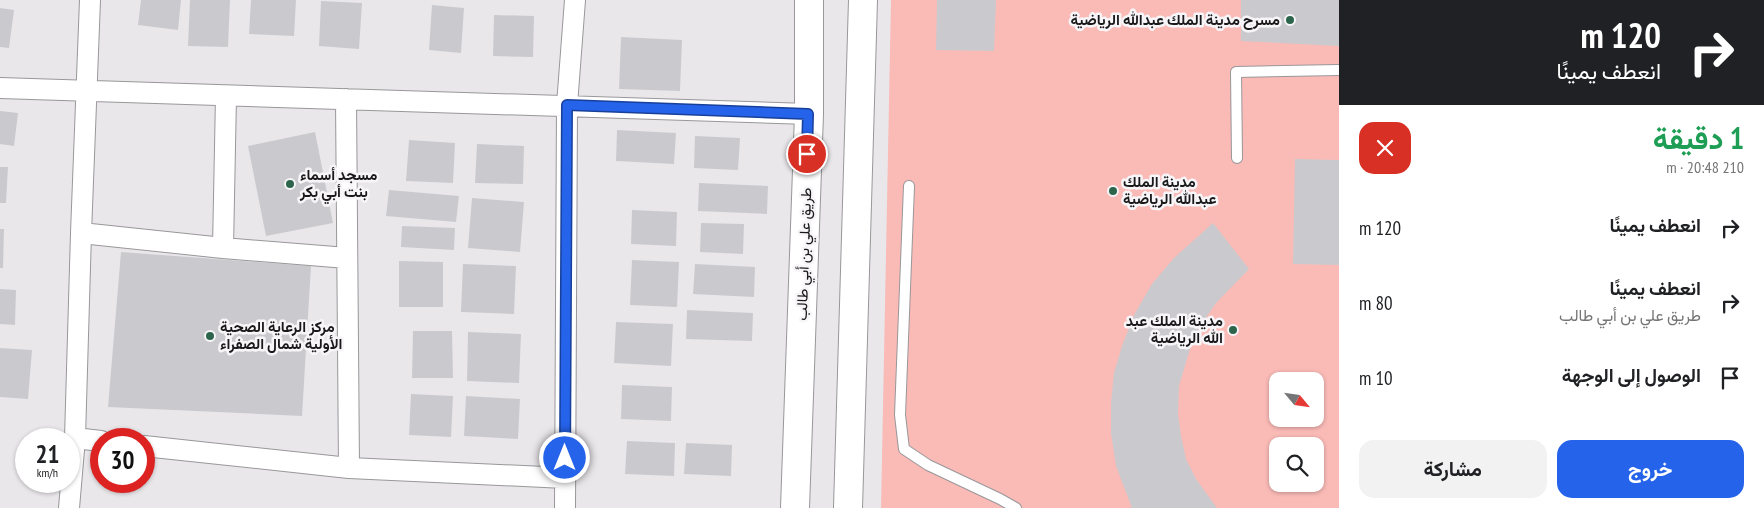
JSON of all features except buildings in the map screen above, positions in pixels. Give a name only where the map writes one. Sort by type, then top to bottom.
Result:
[{"type":"main road","name":"طريق علي بن أبي طالب","points":[[795,508],[808,114],[809,0]]},
{"type":"main road","points":[[848,508],[863,0]]},
{"type":"street","points":[[75,428],[80,232],[90,0]]},
{"type":"street","points":[[565,508],[567,105],[575,0]]},
{"type":"street","points":[[0,88],[808,114]]},
{"type":"street","points":[[223,248],[226,96]]},
{"type":"street","points":[[346,99],[349,468]]},
{"type":"street","points":[[80,232],[223,248],[347,258]]},
{"type":"street","points":[[155,447],[349,468],[565,478]]},
{"type":"street","points":[[69,508],[70,493]]},
{"type":"lane","points":[[1237,158],[1236,72],[1339,70]]},
{"type":"lane","points":[[909,186],[900,415],[904,449],[928,465],[1000,498],[1016,508]]},
{"type":"shaded area","name":"مدينة الملك عبدالله الرياضية","points":[[891,0],[1339,0],[1339,508],[881,508]]},
{"type":"place","name":"مسرح مدينة الملك عبدالله الرياضية","points":[[1290,20]]},
{"type":"place","name":"مسجد أسماء بنت أبي بكر","points":[[290,184]]},
{"type":"place","name":"مدينة الملك عبدالله الرياضية","points":[[1113,191]]},
{"type":"place","name":"مدينة الملك عبد الله الرياضية","points":[[1233,330]]},
{"type":"place","name":"مركز الرعاية الصحية الأولية شمال الصفراء","points":[[210,336]]},
{"type":"route","points":[[565,458],[567,105],[808,114],[807,154]]}]
